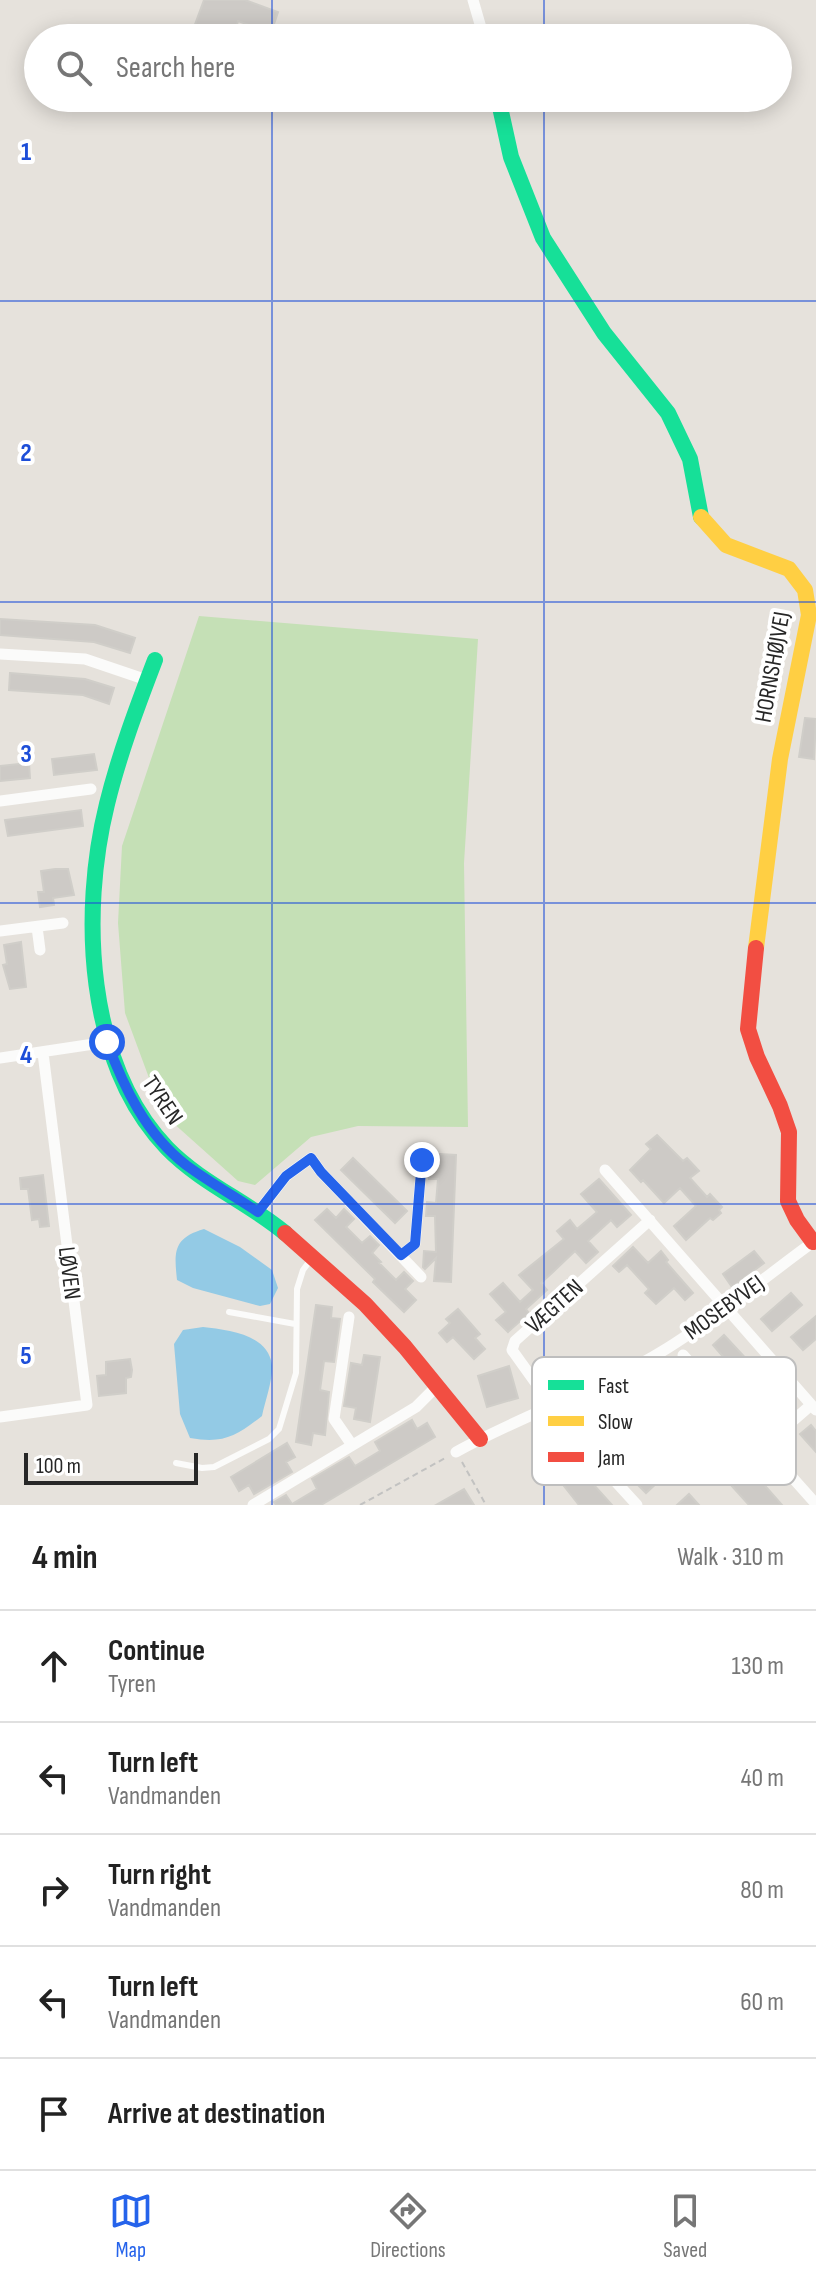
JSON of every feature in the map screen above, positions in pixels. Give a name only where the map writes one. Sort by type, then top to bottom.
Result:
[{"type":"street","points":[[473,0],[480,24]]},
{"type":"street","name":"HORNSHØJVEJ","points":[[501,112],[511,157],[543,238],[604,333],[668,413],[690,459],[701,516],[726,545],[789,569],[805,590],[809,615],[780,759],[748,1029],[753,1053],[778,1102],[789,1133],[789,1203],[814,1241]]},
{"type":"street","points":[[0,654],[85,659],[147,680]]},
{"type":"street","name":"TYREN","points":[[155,660],[106,806],[97,866],[95,942],[99,996],[107,1042],[121,1080],[160,1141],[185,1164],[258,1212],[313,1257],[381,1320],[480,1439]]},
{"type":"street","points":[[0,801],[91,789]]},
{"type":"street","points":[[0,931],[63,923]]},
{"type":"street","points":[[37,927],[40,950]]},
{"type":"street","points":[[0,1058],[107,1042]]},
{"type":"street","name":"LØVEN","points":[[0,1417],[87,1405],[43,1053]]},
{"type":"street","points":[[258,1212],[286,1176],[311,1158],[421,1277]]},
{"type":"street","points":[[401,1255],[415,1244],[422,1160]]},
{"type":"street","points":[[605,1170],[769,1357]]},
{"type":"street","name":"VÆGTEN","points":[[532,1380],[512,1350],[515,1341],[650,1220]]},
{"type":"street","name":"MOSEBYVEJ","points":[[652,1357],[814,1241]]},
{"type":"street","points":[[349,1317],[334,1419],[352,1445]]},
{"type":"street","points":[[253,1505],[416,1407],[437,1386]]},
{"type":"street","points":[[796,1387],[814,1407],[796,1421]]},
{"type":"street","name":"MOSEBYVEJ","points":[[456,1452],[532,1413]]},
{"type":"street","points":[[796,1481],[816,1504]]},
{"type":"street","points":[[619,1485],[637,1505]]},
{"type":"lane","points":[[176,1463],[214,1467],[269,1439],[279,1429],[296,1373],[297,1289],[303,1270],[313,1257]]},
{"type":"lane","points":[[229,1312],[295,1324]]},
{"type":"path","points":[[360,1505],[456,1452],[486,1505]]},
{"type":"green space","points":[[199,616],[478,639],[464,863],[468,1127],[358,1126],[311,1137],[255,1185],[238,1181],[162,1113],[125,1013],[118,923],[122,846]]},
{"type":"water","points":[[204,1229],[240,1247],[272,1270],[278,1288],[270,1304],[260,1306],[193,1288],[177,1280],[178,1247],[186,1237]]},
{"type":"water","points":[[203,1327],[235,1332],[255,1340],[263,1346],[272,1365],[262,1416],[245,1429],[221,1439],[190,1438],[180,1414],[174,1344],[183,1330]]},
{"type":"building","points":[[204,0],[245,0],[278,12],[274,24],[238,21],[237,24],[195,24]]},
{"type":"building","points":[[0,619],[95,625],[135,638],[130,653],[94,642],[0,635]]},
{"type":"building","points":[[10,673],[85,679],[114,688],[109,704],[83,695],[9,690]]},
{"type":"building","points":[[805,718],[816,719],[814,759],[799,757]]},
{"type":"building","points":[[94,754],[97,770],[54,775],[52,759]]},
{"type":"building","points":[[29,763],[30,778],[0,781],[0,766]]},
{"type":"building","points":[[81,810],[83,826],[8,836],[5,820]]},
{"type":"building","points":[[68,869],[74,895],[53,898],[54,905],[40,907],[38,892],[44,892],[41,871]]},
{"type":"building","points":[[21,942],[26,987],[10,989],[3,965],[7,964],[4,945]]},
{"type":"building","points":[[657,1135],[683,1161],[687,1158],[699,1171],[690,1178],[707,1197],[710,1194],[722,1207],[719,1210],[721,1213],[713,1220],[710,1218],[686,1240],[674,1226],[696,1206],[680,1188],[664,1203],[630,1170],[651,1149],[646,1144]]},
{"type":"building","points":[[439,1154],[456,1155],[451,1282],[434,1281],[436,1258],[425,1269],[423,1267],[424,1251],[436,1252],[435,1216],[426,1216],[427,1202],[436,1203],[438,1179],[429,1179],[430,1166],[439,1166]]},
{"type":"building","points":[[353,1158],[407,1211],[395,1223],[341,1170]]},
{"type":"building","points":[[43,1175],[49,1226],[40,1227],[39,1219],[32,1220],[28,1189],[21,1189],[20,1178]]},
{"type":"building","points":[[599,1179],[631,1215],[617,1227],[611,1220],[588,1241],[598,1252],[586,1263],[575,1251],[541,1283],[547,1290],[526,1309],[529,1313],[508,1332],[496,1320],[506,1312],[490,1294],[503,1283],[520,1302],[533,1290],[519,1275],[564,1239],[557,1231],[570,1220],[577,1229],[597,1212],[581,1194]]},
{"type":"building","points":[[327,1209],[336,1218],[344,1209],[354,1219],[346,1227],[362,1243],[370,1236],[379,1245],[372,1253],[379,1263],[396,1280],[404,1272],[413,1281],[405,1289],[416,1300],[404,1312],[315,1220]]},
{"type":"building","points":[[633,1247],[648,1263],[661,1251],[668,1260],[666,1262],[693,1293],[685,1300],[674,1288],[656,1304],[645,1293],[649,1289],[627,1265],[619,1272],[613,1266]]},
{"type":"building","points":[[754,1251],[764,1263],[732,1287],[723,1274]]},
{"type":"building","points":[[791,1293],[802,1305],[772,1331],[761,1319]]},
{"type":"building","points":[[316,1305],[332,1307],[331,1318],[340,1319],[334,1362],[324,1361],[320,1390],[329,1392],[325,1435],[313,1433],[311,1445],[296,1442]]},
{"type":"building","points":[[458,1309],[480,1334],[475,1338],[485,1349],[474,1359],[453,1337],[447,1342],[439,1333],[450,1323],[446,1319]]},
{"type":"building","points":[[816,1316],[816,1339],[803,1350],[791,1337]]},
{"type":"building","points":[[724,1335],[744,1357],[723,1357],[713,1345]]},
{"type":"building","points":[[364,1355],[380,1357],[370,1422],[354,1419],[356,1408],[344,1406],[351,1363],[362,1365]]},
{"type":"building","points":[[130,1359],[132,1370],[131,1377],[126,1378],[126,1393],[99,1396],[97,1376],[106,1375],[106,1362]]},
{"type":"building","points":[[509,1366],[518,1398],[487,1407],[478,1376]]},
{"type":"building","points":[[412,1420],[417,1429],[427,1423],[435,1437],[321,1505],[276,1505],[274,1502],[286,1495],[292,1504],[317,1489],[312,1479],[349,1457],[355,1466],[380,1451],[375,1442]]},
{"type":"building","points":[[811,1425],[816,1431],[816,1452],[800,1434]]},
{"type":"building","points":[[287,1443],[295,1457],[286,1462],[292,1472],[254,1494],[249,1485],[239,1491],[231,1477]]},
{"type":"building","points":[[563,1485],[594,1485],[612,1505],[579,1505]]},
{"type":"building","points":[[638,1485],[655,1485],[646,1493]]},
{"type":"building","points":[[731,1485],[764,1485],[782,1505],[749,1505]]},
{"type":"building","points":[[464,1489],[474,1505],[436,1505]]},
{"type":"building","points":[[689,1494],[699,1505],[677,1505]]},
{"type":"traffic: fast","points":[[501,112],[511,157],[543,238],[604,333],[668,413],[690,459],[701,517]]},
{"type":"traffic: fast","points":[[155,660],[117,767],[99,847],[93,938],[96,985],[105,1031],[120,1074],[140,1113],[167,1148],[195,1172],[285,1233]]},
{"type":"traffic: slow","points":[[701,517],[726,545],[789,569],[805,590],[809,615],[780,759],[756,948]]},
{"type":"traffic: jam","points":[[756,948],[748,1029],[789,1132],[788,1201],[813,1242]]},
{"type":"traffic: jam","points":[[285,1233],[365,1304],[405,1347],[480,1439]]},
{"type":"route","points":[[107,1042],[121,1080],[160,1141],[185,1164],[258,1212],[286,1176],[311,1158],[401,1255],[415,1244],[422,1160]]}]
